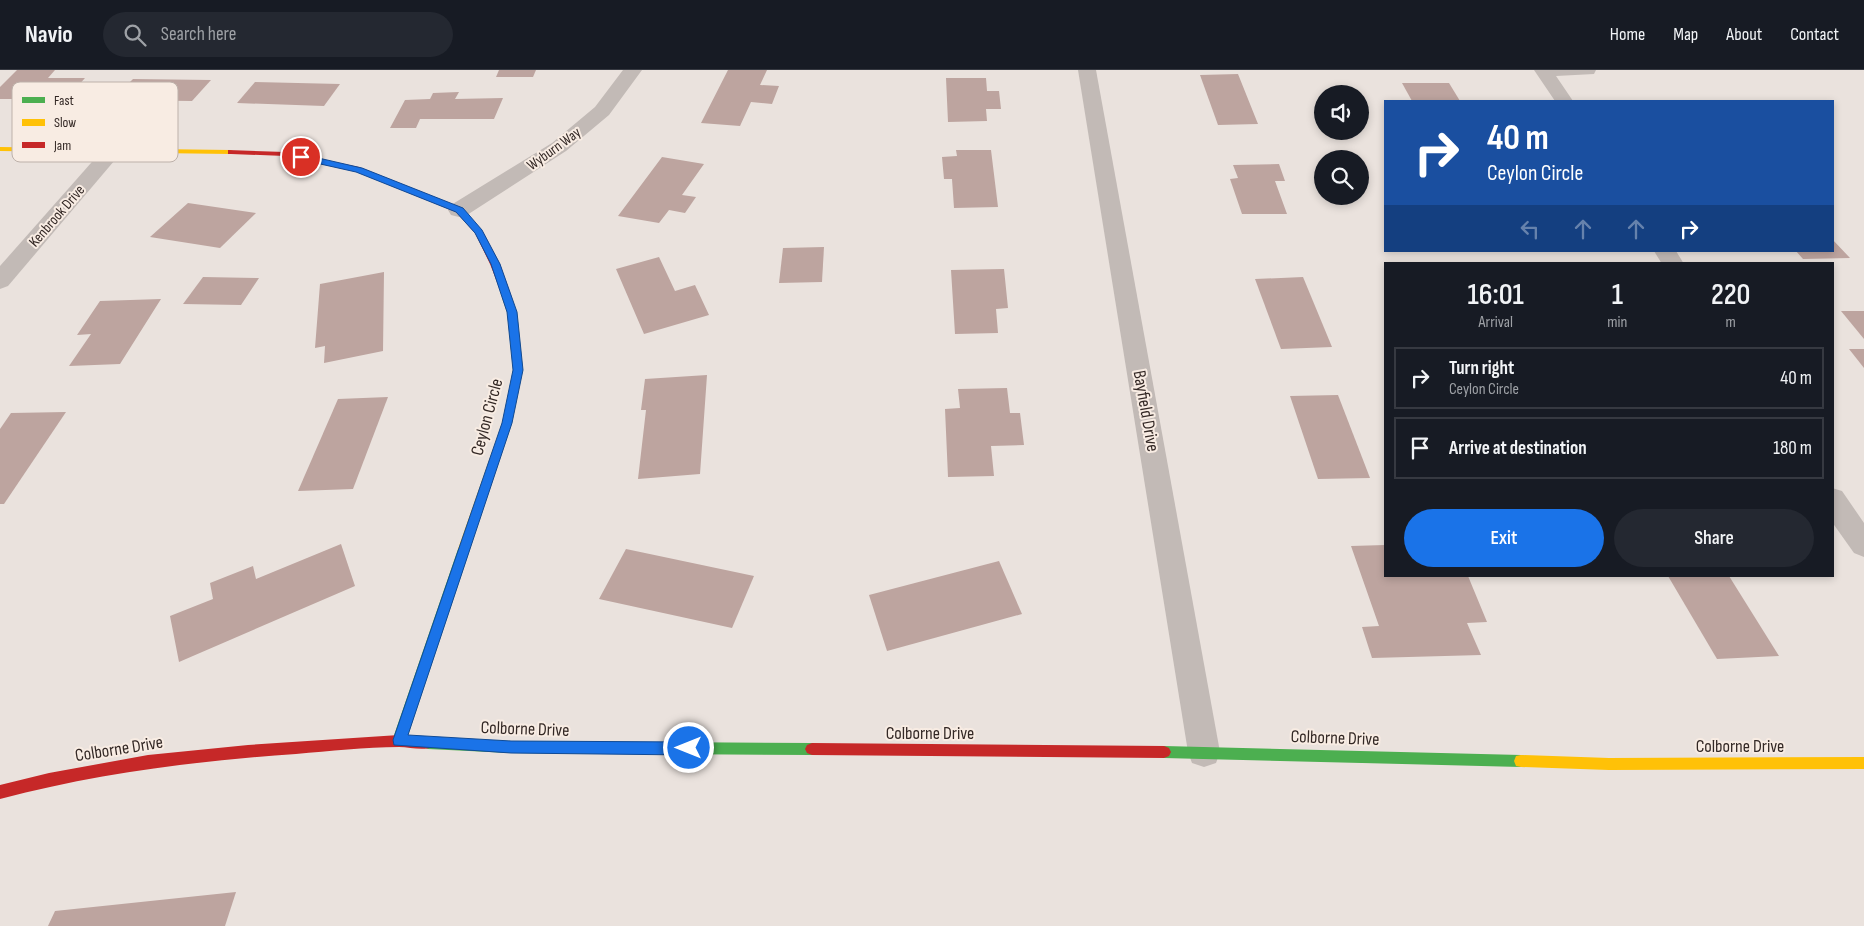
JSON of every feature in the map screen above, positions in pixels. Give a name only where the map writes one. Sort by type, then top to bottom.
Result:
[{"type":"street","name":"Wyburn Way","points":[[460,210],[559,147],[602,111],[633,70]]},
{"type":"street","name":"Bayfield Drive","points":[[1087,70],[1204,752]]},
{"type":"street","points":[[1543,70],[1587,70]]},
{"type":"street","points":[[1543,70],[1563,100]]},
{"type":"street","name":"Ceylon Circle","points":[[178,151],[250,152],[318,160],[359,170],[460,210],[478,232],[495,264],[512,312],[518,370],[507,423],[399,740]]},
{"type":"street","name":"Kenbrook Drive","points":[[0,281],[103,162]]},
{"type":"street","points":[[1834,502],[1864,546]]},
{"type":"street","name":"Colborne Drive","points":[[0,792],[41,780],[120,764],[182,756],[399,740],[511,747],[1204,752],[1609,764],[1864,763]]},
{"type":"building","points":[[17,70],[55,70],[48,78],[85,78],[81,82],[12,82],[12,99],[0,99],[0,87]]},
{"type":"building","points":[[499,70],[536,70],[533,77],[496,77]]},
{"type":"building","points":[[728,70],[767,70],[760,85],[779,86],[772,104],[751,102],[740,126],[701,123]]},
{"type":"building","points":[[1238,74],[1258,124],[1218,125],[1200,75]]},
{"type":"building","points":[[946,78],[986,78],[987,91],[999,91],[1001,109],[986,109],[987,121],[948,122]]},
{"type":"building","points":[[133,79],[211,80],[192,101],[178,101],[178,82],[130,82]]},
{"type":"building","points":[[255,82],[340,84],[324,106],[237,103]]},
{"type":"building","points":[[1402,83],[1449,83],[1459,100],[1411,100]]},
{"type":"building","points":[[459,92],[455,99],[503,98],[494,119],[420,119],[416,128],[390,128],[405,100],[430,99],[433,93]]},
{"type":"building","points":[[956,150],[991,150],[998,207],[954,208],[952,179],[944,179],[942,157],[957,156]]},
{"type":"building","points":[[662,157],[704,164],[682,195],[696,197],[685,213],[669,210],[659,223],[618,216]]},
{"type":"building","points":[[1279,164],[1285,181],[1275,181],[1287,214],[1242,214],[1230,179],[1238,178],[1233,165]]},
{"type":"building","points":[[188,203],[256,213],[220,248],[150,237]]},
{"type":"building","points":[[1834,241],[1850,258],[1803,259],[1797,252],[1834,252]]},
{"type":"building","points":[[824,247],[822,282],[779,283],[783,248]]},
{"type":"building","points":[[659,257],[675,291],[695,285],[709,315],[644,334],[616,269]]},
{"type":"building","points":[[1004,269],[1008,308],[996,309],[998,333],[955,334],[951,270]]},
{"type":"building","points":[[384,272],[383,351],[324,363],[325,346],[315,348],[320,284]]},
{"type":"building","points":[[203,277],[259,278],[241,305],[183,304]]},
{"type":"building","points":[[1303,277],[1332,347],[1281,349],[1255,279]]},
{"type":"building","points":[[161,299],[120,364],[69,366],[91,334],[77,335],[100,301]]},
{"type":"building","points":[[1841,311],[1864,311],[1864,339]]},
{"type":"building","points":[[1849,349],[1864,349],[1864,368]]},
{"type":"building","points":[[707,375],[700,474],[638,479],[646,410],[641,410],[645,379]]},
{"type":"building","points":[[1007,388],[1010,413],[1020,413],[1024,445],[991,446],[994,476],[948,477],[945,409],[960,408],[958,389]]},
{"type":"building","points":[[1338,395],[1370,478],[1318,479],[1290,396]]},
{"type":"building","points":[[388,397],[353,489],[298,491],[338,399]]},
{"type":"building","points":[[66,412],[4,504],[0,504],[0,429],[11,413]]},
{"type":"building","points":[[341,544],[355,586],[179,662],[170,616],[213,599],[210,583],[253,566],[256,579]]},
{"type":"building","points":[[1384,545],[1384,577],[1468,577],[1487,622],[1467,623],[1481,655],[1372,658],[1362,627],[1379,626],[1351,546]]},
{"type":"building","points":[[626,549],[754,576],[732,628],[599,599]]},
{"type":"building","points":[[999,561],[1022,614],[887,651],[869,595]]},
{"type":"building","points":[[1669,577],[1730,577],[1779,656],[1717,659]]},
{"type":"building","points":[[236,892],[225,926],[48,926],[55,911]]},
{"type":"traffic: fast","points":[[399,741],[464,549]]},
{"type":"traffic: fast","points":[[428,743],[511,747],[812,749]]},
{"type":"traffic: fast","points":[[1164,752],[1521,761]]},
{"type":"traffic: slow","points":[[0,149],[12,149]]},
{"type":"traffic: slow","points":[[178,151],[231,152]]},
{"type":"traffic: slow","points":[[464,549],[507,423],[518,370],[512,312],[507,298]]},
{"type":"traffic: slow","points":[[1521,761],[1609,764],[1864,763]]},
{"type":"traffic: jam","points":[[231,152],[285,154],[359,170],[459,210],[479,232],[495,264],[507,298]]},
{"type":"traffic: jam","points":[[0,792],[49,779],[99,769],[198,756],[298,747],[399,741],[428,743]]},
{"type":"traffic: jam","points":[[812,749],[1164,752]]},
{"type":"route","points":[[301,157],[359,170],[460,210],[478,232],[495,264],[512,312],[518,370],[507,423],[399,740],[511,747],[689,748]]}]
